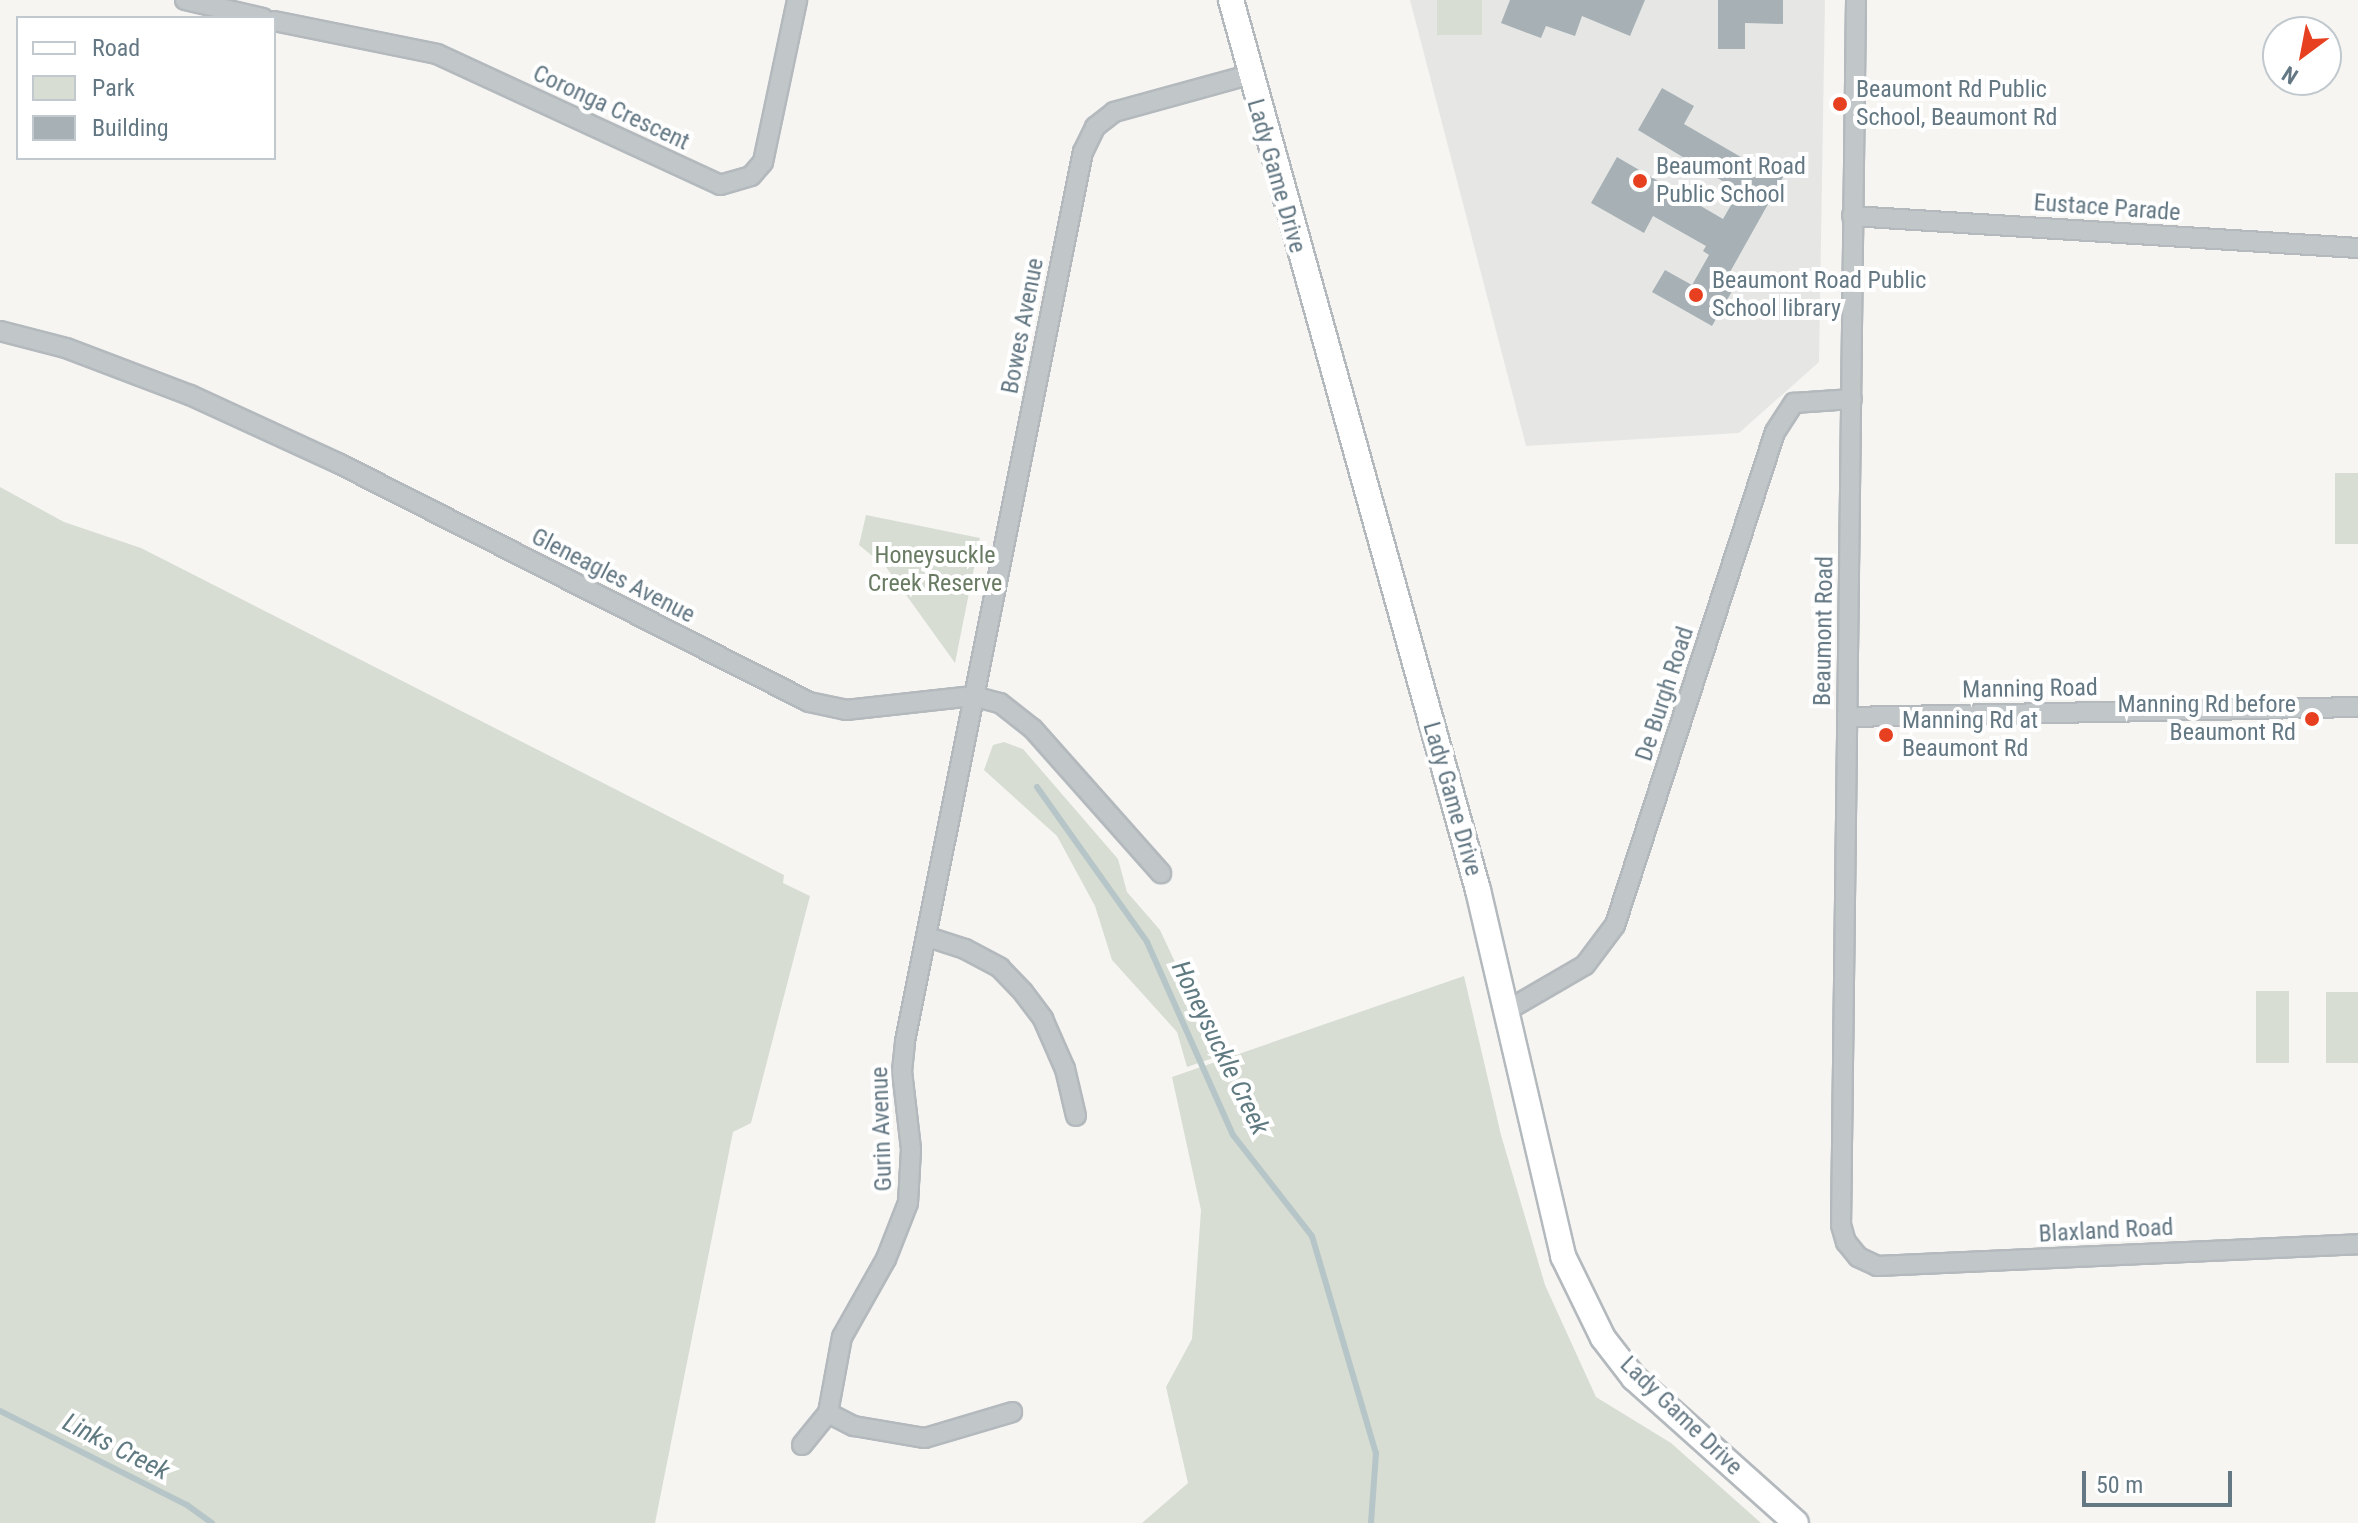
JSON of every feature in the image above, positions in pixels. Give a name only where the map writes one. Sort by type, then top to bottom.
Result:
[{"type":"main road","name":"Lady Game Drive","points":[[1231,0],[1248,75],[1478,890],[1563,1256],[1603,1338],[1674,1415],[1796,1523]]},
{"type":"street","points":[[185,0],[254,16]]},
{"type":"street","name":"Coronga Crescent","points":[[276,21],[437,54],[720,185],[751,176],[763,162],[797,0]]},
{"type":"street","name":"Beaumont Road","points":[[1856,0],[1841,1225],[1858,1257]]},
{"type":"street","name":"Bowes Avenue","points":[[973,696],[1083,152],[1095,127],[1114,112],[1248,75]]},
{"type":"street","name":"Eustace Parade","points":[[1852,216],[2358,248]]},
{"type":"street","name":"Gleneagles Avenue","points":[[0,331],[66,348],[190,395],[338,463],[809,702],[846,710],[973,696],[1000,703],[1018,715],[1161,873]]},
{"type":"street","name":"De Burgh Road","points":[[1506,1011],[1585,965],[1615,925],[1775,432],[1794,403],[1852,399]]},
{"type":"street","name":"Gurin Avenue","points":[[802,1445],[828,1413],[842,1337],[886,1259],[908,1203],[911,1149],[902,1071],[973,696]]},
{"type":"street","name":"Manning Road","points":[[1847,717],[2358,707]]},
{"type":"street","points":[[928,937],[965,949],[1000,968],[1023,992],[1043,1019],[1065,1069],[1076,1116]]},
{"type":"street","name":"Blaxland Road","points":[[1858,1257],[1877,1266],[2358,1244]]},
{"type":"street","points":[[828,1413],[854,1426],[925,1438],[1012,1412]]},
{"type":"shaded area","name":"Beaumont Road Public School","points":[[1410,0],[1825,0],[1819,362],[1739,433],[1526,446]]},
{"type":"green space","points":[[1437,0],[1482,0],[1482,35],[1437,35]]},
{"type":"green space","points":[[2335,473],[2358,473],[2358,544],[2335,544]]},
{"type":"green space","points":[[0,487],[64,522],[141,548],[784,875],[783,883],[810,896],[751,1123],[733,1132],[655,1523],[0,1523]]},
{"type":"green space","name":"Honeysuckle Creek Reserve","points":[[866,515],[980,538],[955,663],[886,567],[859,545]]},
{"type":"green space","points":[[1004,742],[1023,749],[1118,859],[1127,892],[1160,930],[1219,1056],[1187,1067],[1177,1032],[1112,960],[1095,906],[1057,836],[984,770],[993,745]]},
{"type":"green space","points":[[1464,976],[1501,1135],[1545,1285],[1596,1397],[1671,1443],[1761,1523],[1142,1523],[1188,1483],[1166,1387],[1192,1339],[1201,1210],[1172,1077]]},
{"type":"green space","points":[[2256,991],[2289,991],[2289,1063],[2256,1063]]},
{"type":"green space","points":[[2326,992],[2358,992],[2358,1063],[2326,1063]]},
{"type":"building","points":[[1510,0],[1645,0],[1630,36],[1582,16],[1575,36],[1546,26],[1541,38],[1501,23]]},
{"type":"building","points":[[1718,0],[1783,0],[1783,24],[1745,23],[1745,49],[1718,49]]},
{"type":"building","points":[[1662,88],[1694,106],[1684,124],[1753,164],[1758,156],[1786,172],[1725,281],[1735,286],[1712,326],[1652,292],[1665,270],[1692,285],[1709,255],[1703,251],[1706,246],[1653,216],[1644,233],[1591,203],[1617,157],[1723,219],[1739,191],[1638,130]]},
{"type":"waterway","name":"Honeysuckle Creek","points":[[1037,787],[1147,942],[1233,1135],[1312,1236],[1376,1453],[1371,1523]]},
{"type":"waterway","name":"Links Creek","points":[[0,1411],[187,1505],[212,1523]]},
{"type":"place","name":"Beaumont Rd Public School, Beaumont Rd","points":[[1840,104]]},
{"type":"place","name":"Beaumont Road Public School","points":[[1640,181]]},
{"type":"place","name":"Beaumont Road Public School library","points":[[1696,295]]},
{"type":"place","name":"Manning Rd before Beaumont Rd","points":[[2312,719]]},
{"type":"place","name":"Manning Rd at Beaumont Rd","points":[[1886,735]]}]
